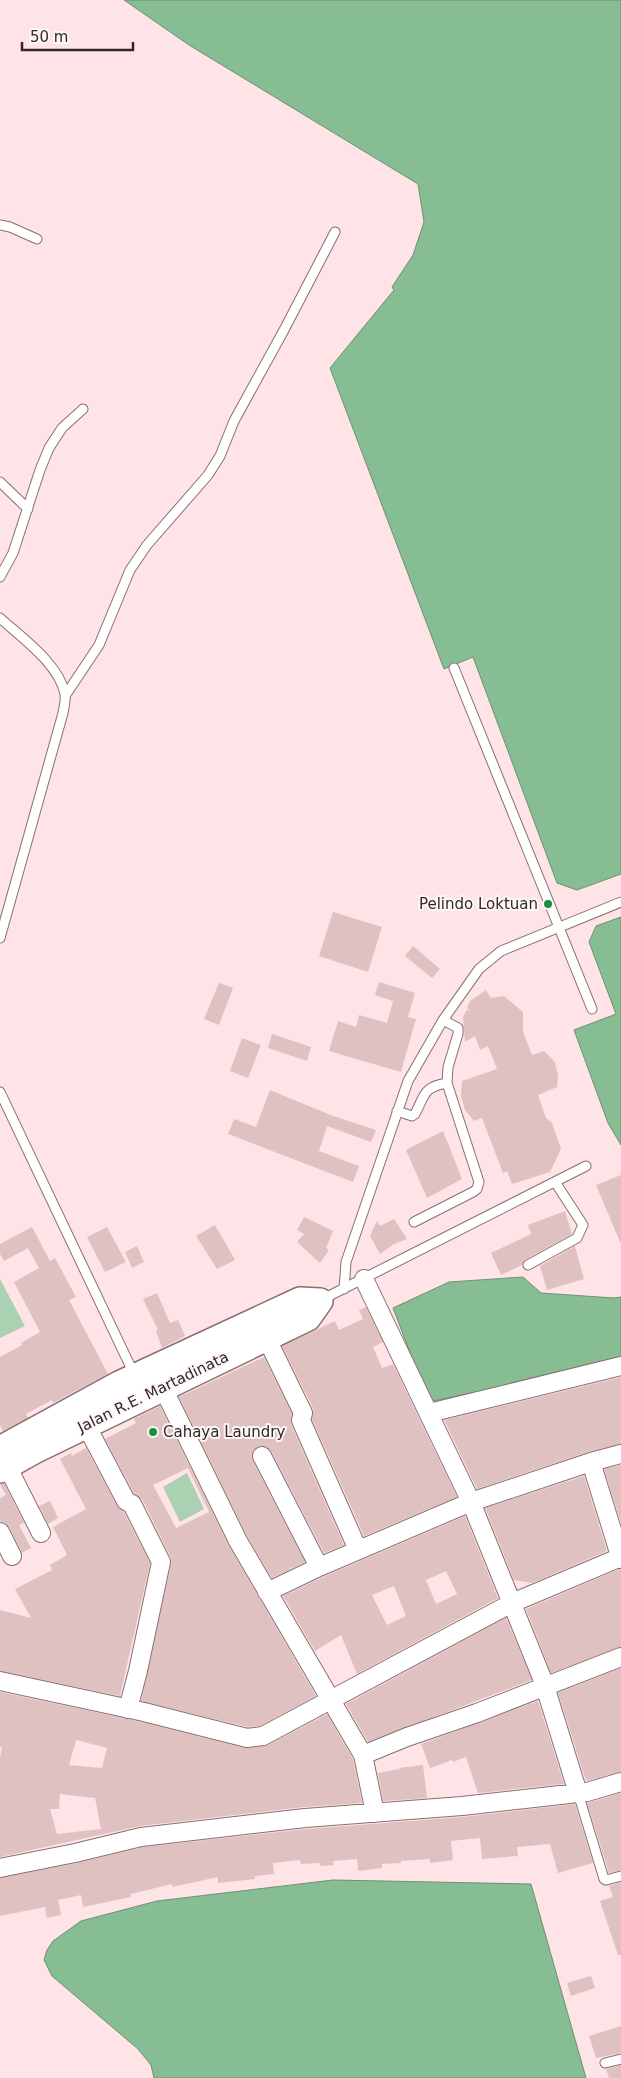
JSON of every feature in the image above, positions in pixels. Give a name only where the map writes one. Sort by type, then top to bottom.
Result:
[{"type":"street","points":[[364,1279],[471,1502],[545,1687],[578,1793]]},
{"type":"street","name":"Jalan R.E. Martadinata","points":[[2,1462],[128,1388],[309,1306]]},
{"type":"street","name":"Jalan R.E. Martadinata","points":[[2,1462],[86,1425],[128,1388],[163,1388],[266,1337],[309,1306]]},
{"type":"street","points":[[266,1337],[303,1414],[301,1420],[303,1425],[358,1550]]},
{"type":"street","points":[[429,1412],[621,1366]]},
{"type":"street","points":[[163,1388],[238,1541],[363,1756],[375,1812]]},
{"type":"street","points":[[86,1425],[126,1501],[132,1504],[161,1562],[128,1709]]},
{"type":"street","points":[[267,1592],[319,1567],[396,1536],[471,1502],[591,1462],[621,1454]]},
{"type":"street","points":[[262,1456],[319,1567]]},
{"type":"street","points":[[2,1462],[41,1533]]},
{"type":"street","points":[[0,1682],[128,1709],[247,1738],[263,1736],[512,1603],[621,1558],[591,1462]]},
{"type":"street","points":[[0,1532],[12,1556]]},
{"type":"street","points":[[363,1756],[621,1656]]},
{"type":"street","points":[[0,1868],[141,1837],[295,1819],[462,1806],[587,1792],[621,1782]]},
{"type":"lane","points":[[0,225],[10,227],[37,239]]},
{"type":"lane","points":[[0,938],[63,713],[66,696],[99,645],[130,570],[147,545],[208,475],[220,456],[234,421],[335,232]]},
{"type":"lane","points":[[0,577],[14,553],[49,448],[62,428],[83,409]]},
{"type":"lane","points":[[0,482],[28,509]]},
{"type":"lane","points":[[0,618],[49,664],[61,680],[66,696]]},
{"type":"lane","points":[[454,668],[592,1009]]},
{"type":"lane","points":[[344,1289],[346,1262],[408,1081],[443,1020],[479,969],[501,951],[621,902]]},
{"type":"lane","points":[[414,1222],[473,1192],[477,1189],[479,1182],[447,1083],[448,1067],[458,1028],[443,1020]]},
{"type":"lane","points":[[398,1111],[408,1115],[415,1114],[426,1090],[434,1085],[447,1083]]},
{"type":"lane","points":[[0,1092],[128,1388]]},
{"type":"lane","points":[[309,1306],[586,1166]]},
{"type":"lane","points":[[528,1265],[577,1238],[581,1232],[583,1225],[555,1182]]},
{"type":"lane","points":[[578,1793],[604,1879],[621,1876]]},
{"type":"lane","points":[[605,2064],[621,2059]]},
{"type":"shaded area","points":[[124,0],[621,0],[621,874],[577,890],[557,883],[473,657],[444,669],[330,368],[394,290],[392,287],[413,255],[424,222],[418,184],[189,45]]},
{"type":"shaded area","points":[[621,917],[621,1145],[608,1123],[574,1030],[616,1014],[589,942],[596,926]]},
{"type":"shaded area","points":[[523,1277],[541,1293],[621,1297],[621,1361],[429,1402],[393,1308],[449,1282]]},
{"type":"shaded area","points":[[0,1279],[25,1326],[0,1338]]},
{"type":"shaded area","points":[[187,1473],[204,1509],[180,1522],[163,1487]]},
{"type":"shaded area","points":[[333,1880],[531,1884],[586,2078],[154,2078],[151,2065],[138,2049],[52,1976],[44,1960],[47,1950],[53,1941],[81,1921],[157,1901]]},
{"type":"building","points":[[333,912],[382,927],[368,972],[319,956]]},
{"type":"building","points":[[413,946],[440,969],[432,978],[405,956]]},
{"type":"building","points":[[379,982],[415,993],[408,1017],[416,1019],[401,1072],[329,1051],[338,1021],[356,1027],[359,1015],[387,1023],[393,1001],[375,995]]},
{"type":"building","points":[[219,983],[233,988],[219,1025],[204,1019]]},
{"type":"building","points":[[486,990],[491,998],[504,996],[523,1012],[523,1032],[532,1055],[544,1051],[555,1062],[558,1075],[557,1087],[538,1095],[546,1118],[552,1123],[561,1149],[550,1172],[512,1184],[507,1171],[503,1173],[482,1118],[474,1121],[465,1110],[461,1096],[462,1081],[497,1069],[488,1046],[480,1050],[475,1036],[465,1042],[463,1018],[466,1010],[470,1011],[467,1008],[470,1001]]},
{"type":"building","points":[[272,1034],[311,1047],[307,1061],[268,1048]]},
{"type":"building","points":[[242,1038],[261,1045],[248,1078],[230,1071]]},
{"type":"building","points":[[270,1090],[333,1116],[376,1130],[371,1142],[327,1126],[319,1151],[359,1166],[353,1182],[228,1134],[234,1119],[256,1127]]},
{"type":"building","points":[[443,1131],[462,1179],[427,1198],[406,1150]]},
{"type":"building","points":[[621,1175],[621,1244],[596,1185]]},
{"type":"building","points":[[565,1211],[572,1234],[525,1260],[522,1265],[501,1275],[491,1253],[531,1234],[528,1225]]},
{"type":"building","points":[[304,1217],[333,1231],[326,1248],[329,1250],[320,1263],[297,1242],[304,1234],[297,1230]]},
{"type":"building","points":[[394,1219],[407,1239],[394,1244],[380,1254],[370,1236],[377,1221],[380,1226]]},
{"type":"building","points":[[215,1225],[235,1260],[217,1269],[196,1236]]},
{"type":"building","points":[[32,1227],[50,1261],[55,1258],[76,1297],[69,1300],[108,1374],[53,1403],[52,1400],[26,1414],[28,1418],[3,1431],[0,1425],[0,1357],[40,1332],[14,1282],[39,1268],[28,1248],[4,1261],[0,1254],[0,1244]]},
{"type":"building","points":[[107,1227],[126,1262],[105,1272],[87,1237]]},
{"type":"building","points":[[137,1246],[144,1262],[132,1268],[125,1252]]},
{"type":"building","points":[[575,1246],[584,1279],[547,1290],[540,1266]]},
{"type":"building","points":[[157,1293],[170,1323],[178,1320],[185,1336],[162,1348],[156,1331],[158,1330],[143,1299]]},
{"type":"building","points":[[366,1307],[383,1342],[373,1347],[382,1368],[393,1364],[457,1497],[364,1536],[312,1419],[313,1408],[282,1346],[335,1321],[339,1330],[363,1319],[359,1310]]},
{"type":"building","points":[[264,1357],[292,1414],[291,1423],[293,1429],[344,1545],[324,1553],[271,1451],[267,1447],[258,1446],[253,1451],[253,1461],[305,1562],[272,1578],[247,1536],[179,1397]]},
{"type":"building","points":[[621,1377],[621,1444],[588,1452],[477,1489],[444,1420]]},
{"type":"building","points":[[160,1406],[229,1546],[316,1696],[260,1726],[248,1727],[141,1701],[171,1558],[142,1499],[134,1493],[105,1439],[136,1423],[134,1419]],"holes":[[[188,1468],[209,1512],[176,1528],[153,1485]]]},
{"type":"building","points":[[86,1448],[117,1506],[124,1512],[150,1563],[120,1696],[0,1671],[0,1610],[31,1618],[15,1589],[52,1570],[50,1565],[67,1555],[53,1527],[86,1509],[60,1459],[71,1453],[72,1456]]},
{"type":"building","points":[[621,1465],[621,1523],[604,1469]]},
{"type":"building","points":[[584,1476],[607,1551],[532,1583],[514,1580],[485,1508]]},
{"type":"building","points":[[4,1483],[24,1523],[19,1525],[31,1548],[22,1553],[9,1527],[0,1521],[0,1498],[6,1495],[0,1485]]},
{"type":"building","points":[[50,1501],[58,1518],[48,1524],[39,1506]]},
{"type":"building","points":[[465,1516],[498,1598],[357,1674],[341,1635],[315,1651],[283,1596]],"holes":[[[446,1571],[457,1594],[436,1604],[426,1580]],[[394,1586],[406,1616],[387,1625],[372,1595]]]},
{"type":"building","points":[[621,1569],[621,1647],[551,1673],[526,1609]]},
{"type":"building","points":[[506,1618],[532,1680],[368,1742],[346,1704]]},
{"type":"building","points":[[621,1668],[621,1772],[586,1781],[558,1693]]},
{"type":"building","points":[[0,1692],[142,1722],[245,1748],[268,1745],[327,1714],[353,1759],[362,1803],[304,1807],[140,1826],[0,1857],[0,1758],[2,1747],[0,1747]],"holes":[[[76,1740],[107,1748],[102,1768],[69,1765]],[[60,1794],[95,1798],[101,1829],[57,1834],[50,1809],[59,1809]]]},
{"type":"building","points":[[538,1701],[564,1784],[478,1793],[466,1757],[430,1768],[421,1744]]},
{"type":"building","points":[[423,1765],[427,1798],[383,1801],[378,1773]]},
{"type":"building","points":[[621,1793],[621,1870],[609,1873],[587,1803]]},
{"type":"building","points":[[575,1804],[593,1863],[558,1873],[550,1844],[517,1847],[518,1856],[482,1859],[480,1838],[451,1841],[453,1860],[430,1863],[430,1859],[401,1861],[401,1863],[382,1864],[382,1868],[358,1871],[357,1859],[333,1861],[334,1865],[320,1866],[320,1863],[301,1864],[300,1860],[273,1863],[274,1874],[255,1876],[255,1879],[218,1883],[218,1877],[172,1887],[172,1884],[131,1894],[131,1897],[83,1907],[81,1895],[58,1900],[61,1915],[47,1918],[45,1907],[0,1916],[0,1878],[77,1863],[143,1847],[306,1829],[463,1817]]},
{"type":"building","points":[[621,1882],[621,1955],[618,1955],[600,1901],[613,1897],[609,1886]]},
{"type":"building","points":[[591,1976],[595,1988],[571,1996],[567,1983]]},
{"type":"building","points":[[621,2026],[621,2053],[596,2058],[589,2036]]},
{"type":"building","points":[[621,2065],[621,2078],[609,2078],[606,2069]]},
{"type":"place","name":"Pelindo Loktuan","points":[[548,904]]},
{"type":"place","name":"Cahaya Laundry","points":[[153,1432]]}]
